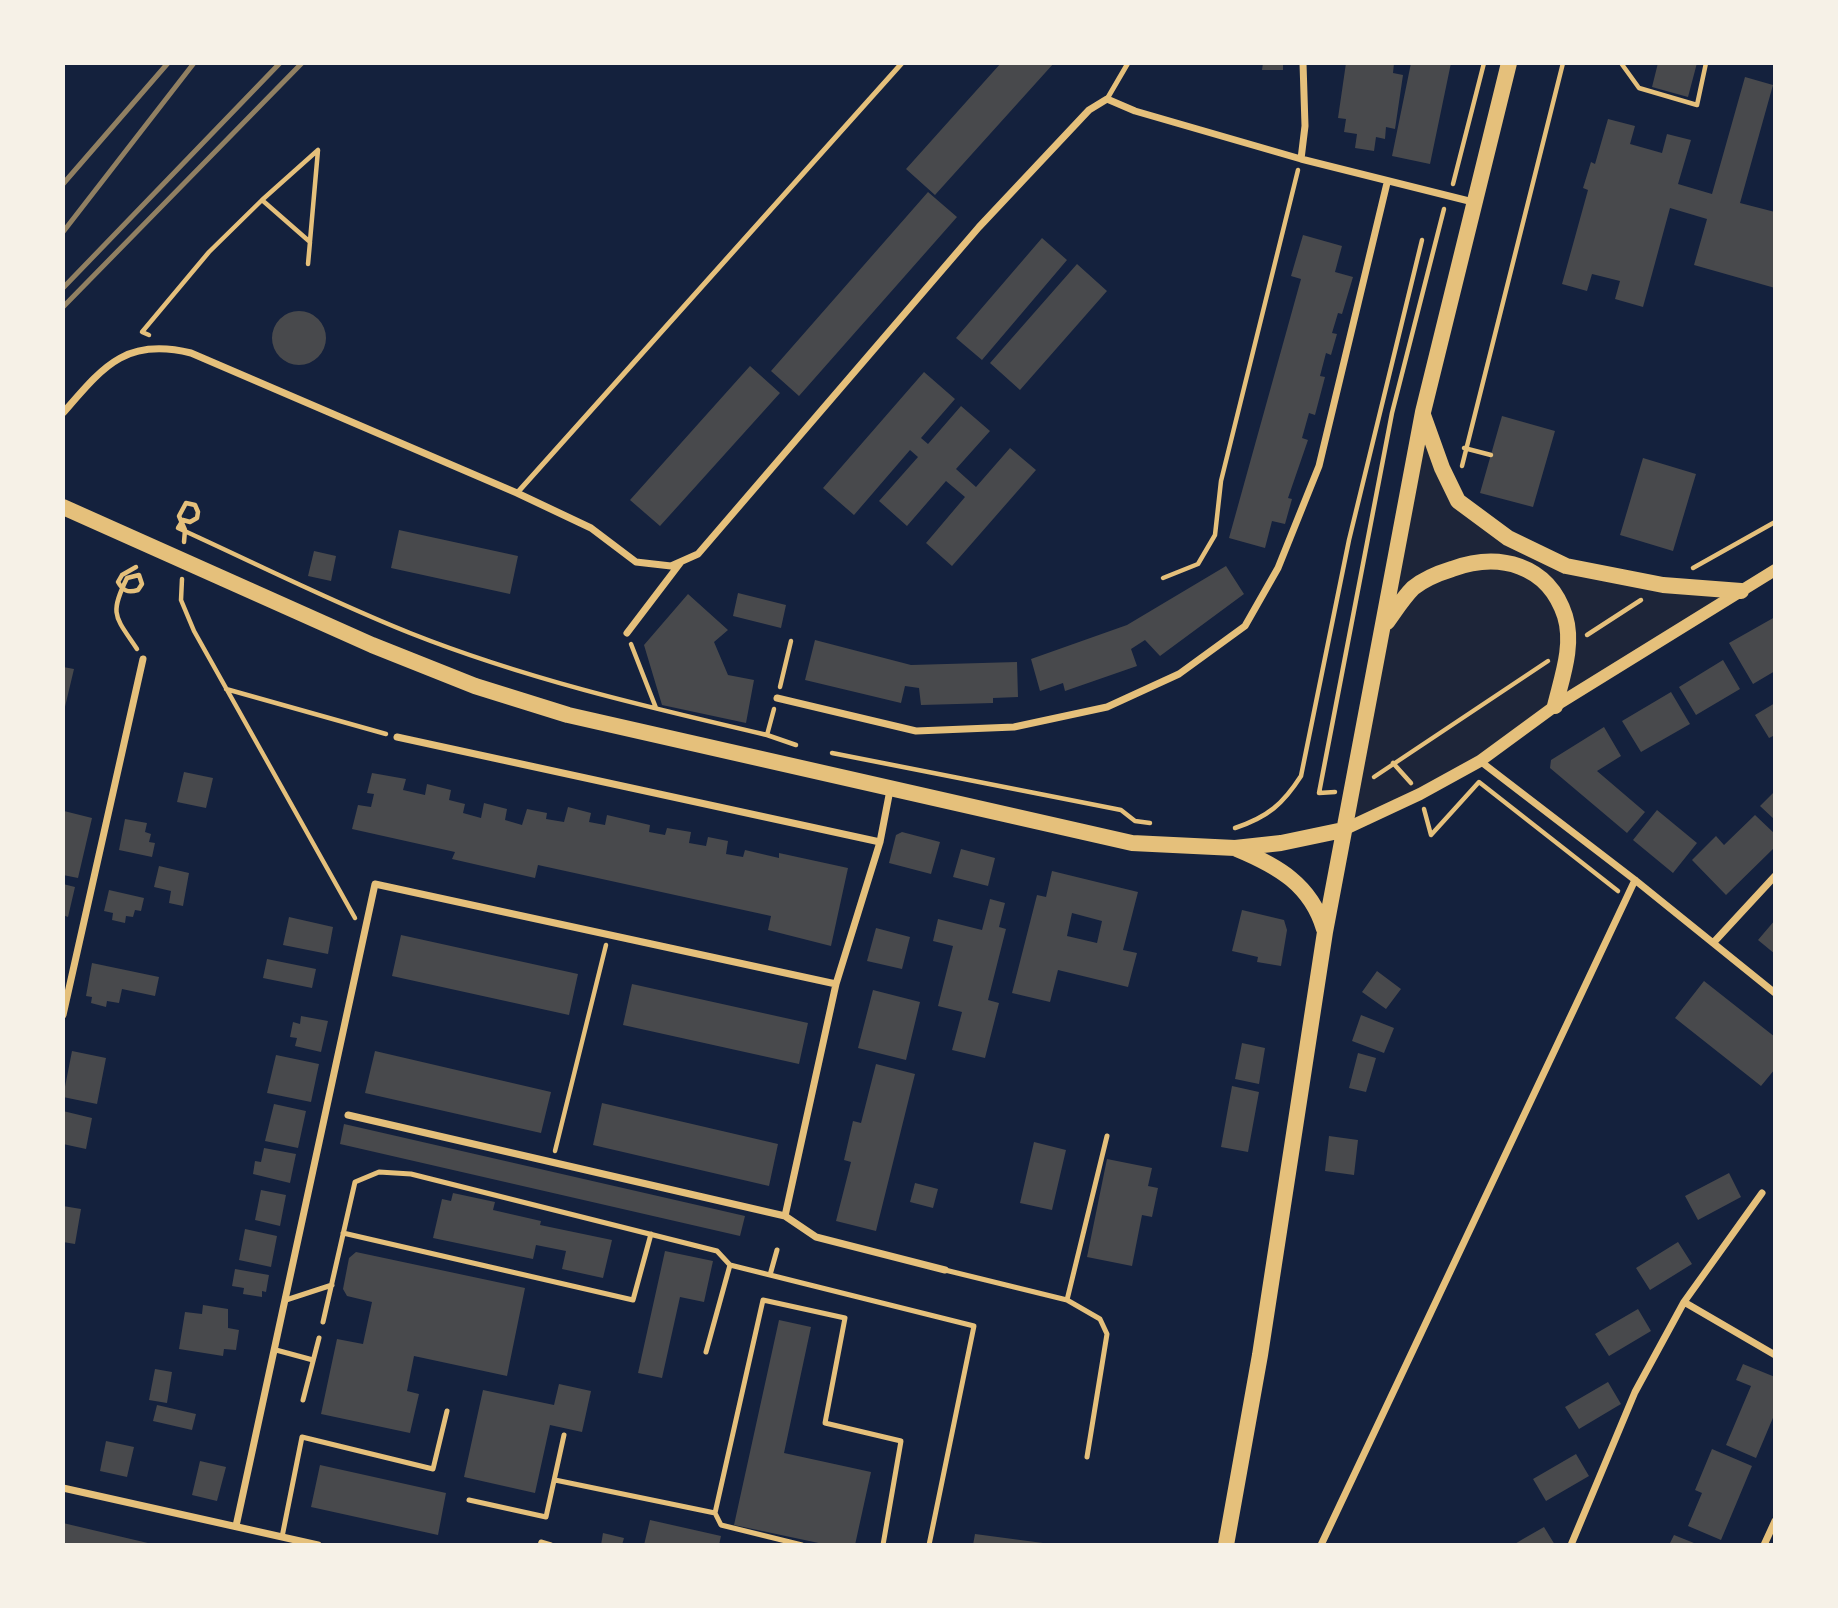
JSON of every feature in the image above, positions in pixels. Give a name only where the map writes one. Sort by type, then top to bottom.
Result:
[{"type":"main road","points":[[1226,1545],[1260,1355],[1343,830],[1385,624],[1423,412],[1509,63]]},
{"type":"main road","points":[[1423,412],[1442,468],[1458,501],[1508,537],[1566,566],[1663,585],[1741,591]]},
{"type":"main road","points":[[63,507],[372,645],[475,686],[568,715],[1132,843],[1235,848],[1281,843],[1343,830]]},
{"type":"main road","points":[[1385,624],[1414,588],[1436,575],[1468,563],[1489,559],[1507,561],[1532,572],[1556,595],[1566,618],[1568,648],[1555,706]]},
{"type":"main road","points":[[1235,848],[1275,865],[1298,883],[1319,910],[1325,932]]},
{"type":"street","points":[[1301,159],[1305,126],[1303,63]]},
{"type":"street","points":[[63,413],[96,375],[130,353],[151,347],[167,347],[191,353],[517,493],[591,528],[636,562],[671,566],[698,554],[988,218],[1089,110],[1107,99],[1135,111],[1301,159],[1387,183],[1474,202]]},
{"type":"street","points":[[778,698],[916,731],[1014,727],[1107,707],[1179,674],[1245,626],[1278,568],[1319,466],[1387,183]]},
{"type":"street","points":[[626,633],[682,562]]},
{"type":"street","points":[[1343,830],[1420,794],[1480,761],[1555,706],[1775,570]]},
{"type":"street","points":[[63,1015],[143,659]]},
{"type":"street","points":[[397,737],[880,842]]},
{"type":"street","points":[[1480,761],[1714,942],[1775,993]]},
{"type":"street","points":[[785,1216],[836,984],[880,842],[890,789]]},
{"type":"street","points":[[1714,942],[1775,876]]},
{"type":"street","points":[[1321,1545],[1635,880]]},
{"type":"street","points":[[236,1526],[375,884],[836,984]]},
{"type":"street","points":[[348,1115],[785,1216],[816,1237],[945,1270]]},
{"type":"street","points":[[1570,1545],[1635,1392],[1684,1303],[1762,1193]]},
{"type":"street","points":[[1684,1303],[1775,1355]]},
{"type":"street","points":[[63,1488],[318,1545]]},
{"type":"street","points":[[1764,1545],[1775,1521]]},
{"type":"lane","points":[[517,493],[902,63]]},
{"type":"lane","points":[[1107,99],[1128,63]]},
{"type":"lane","points":[[1067,1300],[1107,1136]]},
{"type":"lane","points":[[323,1322],[355,1182],[379,1172],[411,1174],[717,1251],[730,1265],[974,1326],[929,1545]]},
{"type":"lane","points":[[343,1233],[633,1300],[651,1234]]},
{"type":"lane","points":[[770,1275],[777,1250]]},
{"type":"lane","points":[[706,1352],[730,1265]]},
{"type":"lane","points":[[945,1270],[1067,1300],[1100,1319],[1107,1334],[1087,1457]]},
{"type":"lane","points":[[286,1300],[332,1285]]},
{"type":"lane","points":[[802,1545],[722,1525],[715,1513],[763,1300],[845,1318],[825,1423],[901,1441],[883,1545]]},
{"type":"lane","points":[[303,1400],[319,1338]]},
{"type":"lane","points":[[276,1350],[313,1360]]},
{"type":"lane","points":[[282,1537],[302,1437],[433,1469],[447,1411]]},
{"type":"lane","points":[[469,1500],[546,1517],[565,1436]]},
{"type":"lane","points":[[555,1480],[715,1513]]},
{"type":"lane","points":[[540,1545],[541,1542],[551,1545]]},
{"type":"path","points":[[1352,792],[1319,793],[1392,414],[1446,197],[1457,176],[1484,63]]},
{"type":"path","points":[[1458,501],[1464,448],[1563,63]]},
{"type":"path","points":[[1621,63],[1639,88],[1697,104],[1706,63]]},
{"type":"path","points":[[167,347],[166,340],[142,332],[209,252],[318,150],[309,264]]},
{"type":"path","points":[[1163,578],[1198,564],[1215,535],[1221,481],[1301,159]]},
{"type":"path","points":[[262,200],[310,242]]},
{"type":"path","points":[[1233,828],[1252,822],[1284,802],[1301,776],[1349,540],[1422,240]]},
{"type":"path","points":[[1464,448],[1491,455]]},
{"type":"path","points":[[184,544],[185,530],[182,523],[179,516],[186,503],[195,505],[197,518],[190,522],[183,520],[178,528],[411,634],[513,670],[656,709],[767,735],[807,748]]},
{"type":"path","points":[[136,567],[122,575],[118,582],[121,588],[130,592],[138,590],[142,584],[139,575],[127,578],[123,586],[119,594],[115,602],[116,618],[143,659]]},
{"type":"path","points":[[183,572],[181,600],[225,688],[322,864],[364,933]]},
{"type":"path","points":[[626,633],[656,709]]},
{"type":"path","points":[[767,735],[791,642]]},
{"type":"path","points":[[225,688],[397,737]]},
{"type":"path","points":[[820,751],[1121,810],[1135,821],[1161,824]]},
{"type":"path","points":[[1393,762],[1420,794],[1431,835],[1479,782],[1626,898]]},
{"type":"path","points":[[552,1162],[609,934]]},
{"type":"shaded area","points":[[1423,412],[1458,501],[1566,566],[1741,591],[1480,761],[1343,830]]},
{"type":"building","points":[[1001,63],[1054,63],[935,195],[906,169]]},
{"type":"building","points":[[1263,63],[1283,63],[1283,70],[1262,70]]},
{"type":"building","points":[[1346,63],[1394,63],[1393,73],[1403,75],[1395,129],[1386,127],[1385,139],[1376,137],[1374,151],[1355,148],[1357,134],[1344,132],[1346,119],[1338,118]]},
{"type":"building","points":[[1411,63],[1451,63],[1430,164],[1392,156]]},
{"type":"building","points":[[1658,63],[1697,63],[1688,97],[1652,87]]},
{"type":"building","points":[[1745,77],[1773,85],[1740,203],[1775,212],[1775,288],[1694,265],[1707,219],[1670,208],[1643,307],[1615,299],[1620,281],[1592,274],[1587,291],[1562,284],[1588,190],[1583,188],[1591,162],[1595,164],[1608,119],[1635,126],[1630,144],[1662,153],[1667,134],[1691,140],[1678,184],[1712,194]]},
{"type":"building","points":[[928,192],[957,217],[799,396],[771,371]]},
{"type":"building","points":[[1303,235],[1342,246],[1335,272],[1353,277],[1342,314],[1338,313],[1332,333],[1337,334],[1331,355],[1326,353],[1320,376],[1325,377],[1315,415],[1309,413],[1302,438],[1308,440],[1288,498],[1292,499],[1285,524],[1272,521],[1265,548],[1229,538],[1301,279],[1291,276]]},
{"type":"building","points":[[1042,238],[1067,260],[982,360],[956,338]]},
{"type":"building","points":[[1077,264],[1107,291],[1020,390],[990,363]]},
{"type":"building","points":[[299,311],[318,319],[326,338],[318,357],[299,365],[280,357],[272,338],[280,319]]},
{"type":"building","points":[[750,366],[780,393],[660,526],[630,500]]},
{"type":"building","points":[[924,372],[955,399],[921,438],[928,444],[961,406],[990,431],[956,469],[976,487],[1010,448],[1036,470],[952,566],[926,543],[965,497],[946,481],[907,526],[879,501],[918,457],[910,450],[854,515],[823,488]]},
{"type":"building","points":[[1502,416],[1555,431],[1533,507],[1480,493]]},
{"type":"building","points":[[1643,458],[1696,474],[1673,551],[1620,535]]},
{"type":"building","points":[[399,530],[518,556],[510,594],[391,568]]},
{"type":"building","points":[[314,551],[336,556],[331,581],[308,576]]},
{"type":"building","points":[[1226,566],[1244,594],[1160,656],[1145,640],[1131,649],[1137,666],[1065,691],[1063,683],[1040,691],[1031,659],[1127,625]]},
{"type":"building","points":[[738,593],[786,605],[781,628],[733,616]]},
{"type":"building","points":[[688,594],[728,630],[714,642],[728,675],[754,680],[746,723],[662,705],[644,645]]},
{"type":"building","points":[[1775,617],[1775,671],[1753,684],[1729,643]]},
{"type":"building","points":[[815,640],[911,665],[1017,662],[1018,697],[993,698],[993,703],[921,705],[919,688],[905,686],[901,703],[805,680]]},
{"type":"building","points":[[1723,660],[1740,689],[1696,715],[1679,687]]},
{"type":"building","points":[[63,667],[74,669],[64,711],[63,711]]},
{"type":"building","points":[[1671,692],[1690,724],[1641,752],[1622,721]]},
{"type":"building","points":[[1775,703],[1775,735],[1769,738],[1755,715]]},
{"type":"building","points":[[1604,727],[1621,756],[1597,771],[1645,812],[1627,833],[1550,768],[1551,760]]},
{"type":"building","points":[[184,772],[213,778],[206,808],[177,802]]},
{"type":"building","points":[[372,773],[406,779],[403,790],[425,795],[427,784],[451,790],[449,800],[465,804],[463,813],[481,818],[484,803],[507,809],[505,820],[522,825],[527,809],[547,813],[546,819],[564,822],[568,807],[591,813],[589,822],[605,825],[607,815],[650,825],[649,832],[665,835],[667,828],[691,832],[689,843],[706,846],[708,837],[728,841],[726,854],[743,857],[745,850],[779,858],[779,853],[848,868],[831,946],[768,930],[771,916],[538,865],[535,878],[452,859],[455,852],[352,829],[358,805],[371,807],[374,794],[367,793]]},
{"type":"building","points":[[1775,791],[1775,820],[1760,806]]},
{"type":"building","points":[[1657,810],[1697,843],[1673,873],[1633,840]]},
{"type":"building","points":[[64,811],[92,818],[78,878],[63,875]]},
{"type":"building","points":[[1755,815],[1775,834],[1775,847],[1726,895],[1692,860],[1716,836],[1724,845]]},
{"type":"building","points":[[125,819],[147,823],[145,832],[151,834],[149,842],[155,843],[152,857],[119,850]]},
{"type":"building","points":[[902,832],[940,842],[931,874],[889,863],[896,835]]},
{"type":"building","points":[[961,849],[995,858],[988,886],[953,877]]},
{"type":"building","points":[[159,866],[189,873],[183,906],[169,903],[171,891],[154,887]]},
{"type":"building","points":[[1052,871],[1138,892],[1123,950],[1137,953],[1128,987],[1058,970],[1050,1002],[1012,993],[1037,895],[1046,897]],"holes":[[[1072,913],[1102,921],[1097,943],[1067,936]]]},
{"type":"building","points":[[63,884],[75,887],[68,917],[63,915]]},
{"type":"building","points":[[109,890],[144,898],[141,911],[135,910],[133,917],[126,916],[125,923],[112,920],[113,913],[104,911]]},
{"type":"building","points":[[990,899],[1005,903],[999,927],[1006,929],[988,1000],[999,1003],[985,1058],[952,1050],[962,1012],[938,1006],[953,946],[933,941],[938,919],[982,930]]},
{"type":"building","points":[[1242,910],[1284,920],[1287,930],[1281,966],[1257,962],[1258,957],[1232,951]]},
{"type":"building","points":[[289,917],[333,927],[328,954],[283,945]]},
{"type":"building","points":[[1775,920],[1775,954],[1758,940]]},
{"type":"building","points":[[876,928],[910,937],[902,969],[867,961]]},
{"type":"building","points":[[401,935],[578,974],[569,1015],[392,976]]},
{"type":"building","points":[[267,959],[316,969],[312,988],[263,978]]},
{"type":"building","points":[[92,963],[159,977],[155,996],[122,989],[119,1003],[107,1001],[106,1007],[91,1003],[92,997],[86,996]]},
{"type":"building","points":[[1377,971],[1401,989],[1386,1009],[1362,992]]},
{"type":"building","points":[[1704,981],[1775,1037],[1775,1069],[1761,1086],[1675,1018]]},
{"type":"building","points":[[632,984],[808,1023],[799,1064],[623,1025]]},
{"type":"building","points":[[873,990],[920,1002],[906,1060],[858,1048]]},
{"type":"building","points":[[1361,1015],[1394,1028],[1384,1053],[1352,1041]]},
{"type":"building","points":[[301,1016],[328,1021],[321,1052],[295,1046],[297,1038],[290,1037],[293,1022],[300,1024]]},
{"type":"building","points":[[1242,1043],[1265,1048],[1259,1084],[1235,1079]]},
{"type":"building","points":[[72,1051],[106,1058],[97,1104],[63,1097]]},
{"type":"building","points":[[375,1051],[551,1092],[541,1133],[365,1093]]},
{"type":"building","points":[[1358,1053],[1376,1058],[1366,1092],[1349,1088]]},
{"type":"building","points":[[276,1055],[319,1064],[311,1102],[267,1093]]},
{"type":"building","points":[[876,1064],[915,1074],[876,1231],[836,1221],[851,1162],[844,1160],[853,1121],[861,1123]]},
{"type":"building","points":[[1232,1086],[1259,1092],[1248,1152],[1221,1147]]},
{"type":"building","points":[[602,1103],[778,1144],[769,1186],[593,1145]]},
{"type":"building","points":[[274,1104],[306,1111],[298,1148],[265,1141]]},
{"type":"building","points":[[63,1111],[92,1118],[86,1149],[63,1144]]},
{"type":"building","points":[[344,1124],[745,1216],[740,1236],[340,1144]]},
{"type":"building","points":[[1329,1136],[1358,1140],[1354,1175],[1325,1171]]},
{"type":"building","points":[[1034,1142],[1066,1150],[1052,1210],[1020,1203]]},
{"type":"building","points":[[264,1148],[296,1154],[290,1183],[253,1174],[255,1161],[261,1162]]},
{"type":"building","points":[[1107,1159],[1152,1168],[1148,1186],[1158,1188],[1152,1217],[1142,1215],[1132,1266],[1087,1257]]},
{"type":"building","points":[[1729,1173],[1741,1197],[1698,1220],[1685,1196]]},
{"type":"building","points":[[915,1183],[938,1189],[933,1208],[910,1202]]},
{"type":"building","points":[[261,1190],[286,1195],[280,1226],[255,1220]]},
{"type":"building","points":[[453,1193],[495,1202],[493,1210],[541,1221],[540,1225],[612,1240],[603,1278],[562,1269],[566,1251],[536,1245],[533,1259],[433,1238],[442,1199],[451,1201]]},
{"type":"building","points":[[63,1206],[81,1209],[75,1244],[63,1242]]},
{"type":"building","points":[[245,1229],[277,1236],[271,1267],[239,1260]]},
{"type":"building","points":[[1678,1242],[1692,1264],[1650,1290],[1636,1268]]},
{"type":"building","points":[[665,1251],[713,1261],[704,1302],[680,1297],[662,1378],[638,1373]]},
{"type":"building","points":[[356,1252],[525,1288],[507,1376],[414,1356],[407,1391],[419,1394],[410,1433],[321,1414],[337,1339],[363,1344],[372,1302],[347,1296],[343,1289],[349,1258]]},
{"type":"building","points":[[235,1269],[269,1275],[266,1292],[262,1291],[262,1297],[243,1294],[244,1288],[232,1286]]},
{"type":"building","points":[[203,1305],[228,1309],[228,1328],[239,1330],[236,1350],[224,1349],[223,1356],[179,1349],[185,1312],[202,1314]]},
{"type":"building","points":[[1638,1309],[1651,1331],[1609,1356],[1595,1334]]},
{"type":"building","points":[[779,1320],[811,1327],[784,1453],[871,1472],[855,1545],[828,1545],[734,1525]]},
{"type":"building","points":[[1743,1364],[1775,1377],[1775,1413],[1756,1458],[1726,1445],[1751,1386],[1736,1380]]},
{"type":"building","points":[[155,1369],[172,1372],[167,1403],[149,1400]]},
{"type":"building","points":[[1608,1382],[1621,1404],[1579,1429],[1565,1407]]},
{"type":"building","points":[[559,1384],[591,1391],[582,1432],[550,1425],[535,1493],[464,1477],[483,1390],[554,1405]]},
{"type":"building","points":[[157,1405],[196,1414],[192,1430],[153,1421]]},
{"type":"building","points":[[106,1441],[134,1447],[127,1477],[100,1471]]},
{"type":"building","points":[[1712,1449],[1752,1466],[1721,1540],[1688,1526],[1702,1493],[1695,1490]]},
{"type":"building","points":[[1576,1454],[1589,1476],[1546,1501],[1533,1479]]},
{"type":"building","points":[[200,1461],[226,1467],[217,1501],[192,1495]]},
{"type":"building","points":[[320,1465],[446,1493],[438,1535],[311,1507]]},
{"type":"building","points":[[650,1520],[721,1536],[719,1545],[644,1545]]},
{"type":"building","points":[[63,1523],[152,1544],[63,1545]]},
{"type":"building","points":[[1544,1527],[1555,1545],[1513,1545],[1523,1539]]},
{"type":"building","points":[[603,1533],[624,1538],[622,1545],[601,1545]]},
{"type":"building","points":[[975,1534],[1043,1543],[1043,1545],[973,1545]]},
{"type":"building","points":[[1674,1535],[1699,1545],[1669,1545]]},
{"type":"railway","points":[[63,184],[168,63]]},
{"type":"railway","points":[[63,232],[194,63]]},
{"type":"railway","points":[[63,288],[280,63]]},
{"type":"railway","points":[[63,307],[302,63]]}]
